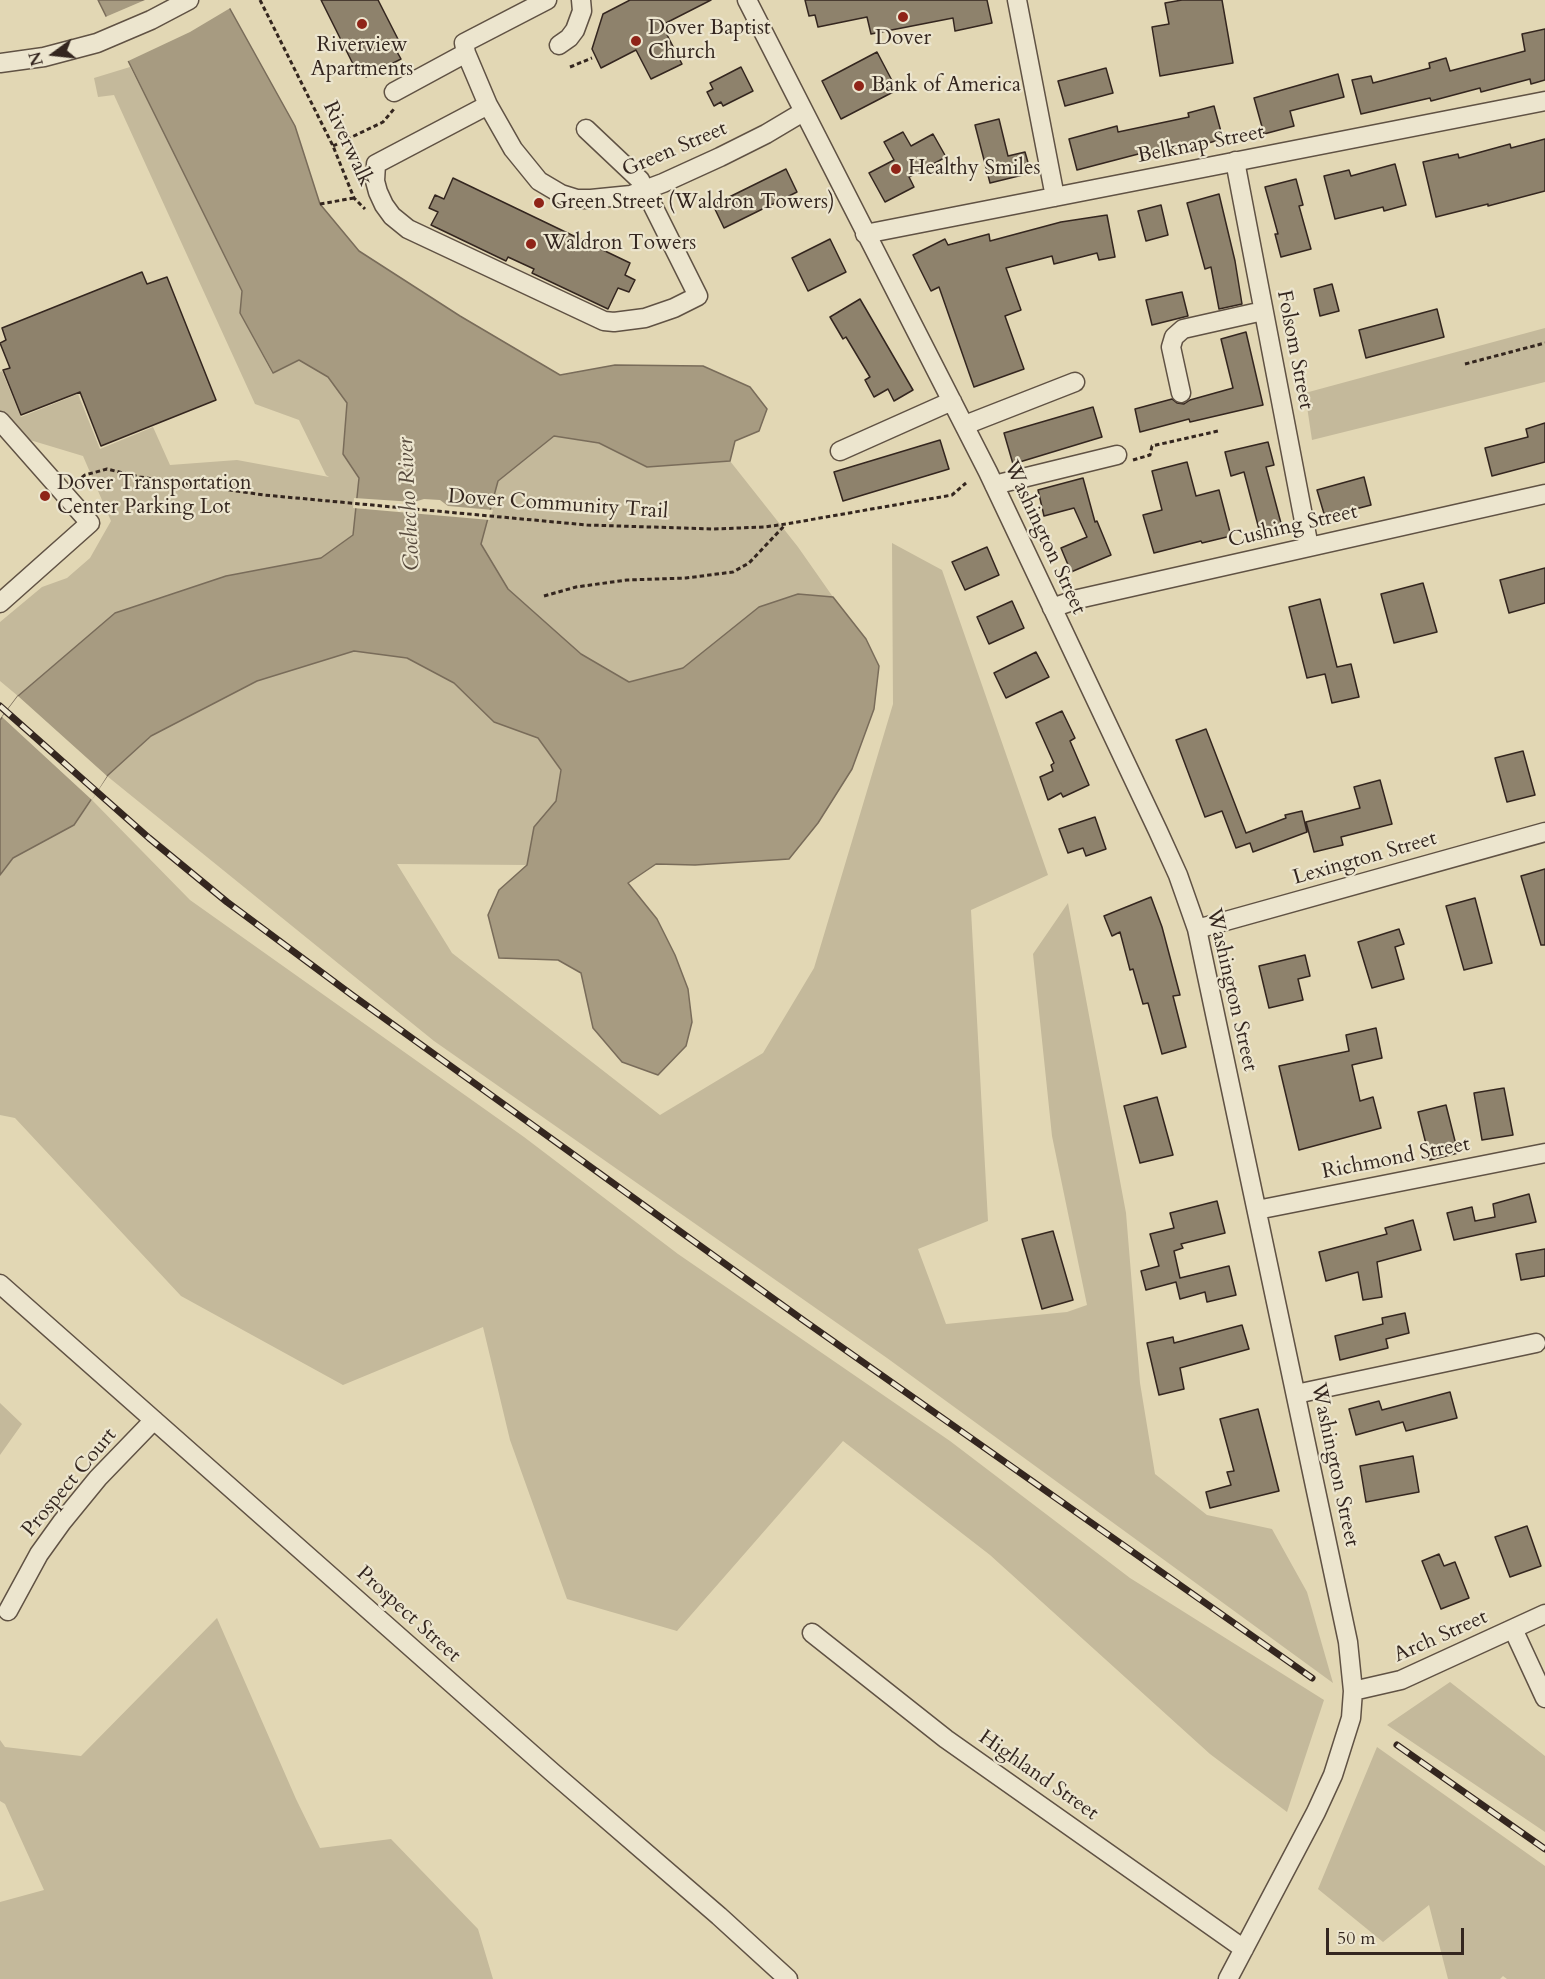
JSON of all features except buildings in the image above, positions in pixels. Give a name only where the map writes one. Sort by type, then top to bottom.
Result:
[{"type":"street","points":[[0,63],[44,57],[97,43],[151,21],[189,0]]},
{"type":"street","points":[[394,92],[547,0]]},
{"type":"street","points":[[559,45],[575,30],[582,11],[581,0]]},
{"type":"street","name":"Washington Street","points":[[747,0],[994,485],[1158,831],[1178,875],[1197,929],[1348,1642],[1353,1690],[1351,1718],[1333,1775],[1316,1812],[1228,1979]]},
{"type":"street","points":[[1017,0],[1055,197]]},
{"type":"street","name":"Green Street","points":[[465,48],[488,105],[525,165],[539,181],[561,194],[577,199],[610,199],[646,190],[766,134],[804,112]]},
{"type":"street","name":"Belknap Street","points":[[865,234],[1545,101]]},
{"type":"street","points":[[488,105],[376,164],[375,181],[378,192],[384,206],[392,216],[408,229],[604,321],[614,322],[660,314],[698,296],[640,180],[586,129]]},
{"type":"street","name":"Folsom Street","points":[[1235,161],[1309,547]]},
{"type":"street","points":[[1181,393],[1171,347],[1174,337],[1183,329],[1263,311]]},
{"type":"street","points":[[964,425],[1075,382]]},
{"type":"street","points":[[840,452],[952,401]]},
{"type":"street","points":[[0,421],[90,523],[0,603]]},
{"type":"street","points":[[994,485],[1117,455]]},
{"type":"street","name":"Cushing Street","points":[[1052,608],[1078,599],[1545,494]]},
{"type":"street","name":"Lexington Street","points":[[1197,929],[1545,832]]},
{"type":"street","name":"Richmond Street","points":[[1257,1210],[1545,1153]]},
{"type":"street","name":"Prospect Street","points":[[0,1284],[788,1979]]},
{"type":"street","points":[[1296,1394],[1536,1343]]},
{"type":"street","name":"Prospect Court","points":[[8,1611],[39,1554],[62,1522],[98,1478],[154,1420]]},
{"type":"street","name":"Arch Street","points":[[1353,1690],[1401,1680],[1545,1614]]},
{"type":"street","points":[[1513,1629],[1545,1698]]},
{"type":"street","name":"Highland Street","points":[[812,1633],[946,1738],[1244,1949]]},
{"type":"path","name":"Riverwalk","points":[[260,0],[333,146],[354,198],[368,212],[381,216],[392,216]]},
{"type":"path","points":[[570,67],[592,58]]},
{"type":"path","points":[[333,146],[383,122],[393,112],[394,92]]},
{"type":"path","points":[[320,204],[354,198]]},
{"type":"path","points":[[1465,364],[1545,343]]},
{"type":"path","points":[[1117,455],[1130,461],[1150,455],[1152,446],[1218,431]]},
{"type":"path","name":"Dover Community Trail","points":[[62,491],[85,474],[107,469],[140,477],[264,495],[587,525],[714,529],[786,524],[952,495],[966,483]]},
{"type":"path","points":[[544,596],[576,587],[627,580],[686,578],[733,572],[749,563],[786,524]]},
{"type":"shaded area","points":[[130,67],[242,291],[240,313],[272,373],[299,360],[328,377],[347,403],[343,454],[359,478],[353,535],[321,558],[226,576],[115,613],[18,696],[0,681],[0,622],[42,587],[67,578],[90,558],[111,521],[83,456],[20,437],[0,413],[0,372],[2,371],[21,417],[78,394],[100,449],[153,427],[170,465],[237,460],[329,477],[299,420],[255,404],[114,95],[98,97],[94,78]]},
{"type":"shaded area","points":[[1545,328],[1545,382],[1312,440],[1305,393]]},
{"type":"shaded area","points":[[554,436],[599,443],[647,467],[730,461],[798,547],[833,597],[798,594],[759,607],[683,668],[629,682],[581,654],[508,589],[481,544],[498,480]]},
{"type":"shaded area","points":[[892,543],[942,570],[1048,875],[971,910],[988,1221],[918,1249],[946,1324],[1067,1312],[1087,1305],[1052,1136],[1033,954],[1068,903],[1126,1213],[1140,1383],[1155,1474],[1207,1515],[1272,1529],[1307,1592],[1333,1683],[887,1358],[434,1041],[107,776],[151,736],[257,681],[354,651],[407,658],[454,683],[494,722],[538,738],[561,771],[556,801],[534,827],[527,865],[397,864],[452,953],[660,1115],[763,1053],[814,968],[893,704]]},
{"type":"shaded area","points":[[92,800],[190,900],[524,1137],[678,1254],[950,1441],[1130,1578],[1324,1700],[1287,1812],[1210,1754],[990,1555],[843,1441],[677,1631],[567,1599],[510,1440],[483,1327],[343,1385],[181,1296],[15,1118],[0,1115],[0,875],[13,858],[74,825]]},
{"type":"shaded area","points":[[0,1403],[22,1424],[0,1455]]},
{"type":"shaded area","points":[[217,1618],[296,1799],[320,1848],[391,1839],[478,1929],[493,1979],[0,1979],[0,1902],[44,1890],[5,1804],[0,1801],[0,1740],[5,1747],[81,1756]]},
{"type":"shaded area","points":[[1450,1682],[1545,1756],[1545,1832],[1387,1725]]},
{"type":"shaded area","points":[[1377,1747],[1545,1866],[1545,1979],[1507,1979],[1503,1976],[1500,1979],[1448,1979],[1429,1905],[1383,1942],[1318,1889]]},
{"type":"water","name":"Cochecho River","points":[[98,0],[225,0],[295,126],[320,204],[359,251],[460,316],[560,375],[615,365],[703,366],[750,387],[767,409],[759,431],[735,441],[730,461],[647,467],[599,443],[554,436],[498,481],[481,544],[508,589],[581,654],[629,682],[683,668],[759,607],[798,594],[833,597],[866,639],[879,666],[874,709],[852,769],[818,823],[789,859],[695,865],[656,864],[628,883],[657,919],[675,955],[688,989],[692,1022],[686,1046],[658,1075],[622,1062],[593,1028],[581,973],[558,960],[499,958],[488,915],[499,890],[527,865],[534,827],[556,801],[561,770],[538,738],[494,722],[454,683],[407,658],[354,651],[257,681],[151,736],[107,776],[74,825],[13,858],[0,875],[0,720],[18,696],[115,613],[226,576],[321,558],[353,535],[359,478],[343,454],[347,403],[328,377],[299,360],[273,373],[240,313],[242,291]]},
{"type":"pier","points":[[145,0],[228,0],[232,7],[190,32],[124,63],[103,18]]},
{"type":"pier","points":[[354,498],[414,502],[424,499],[440,500],[448,506],[493,510],[490,520],[353,508]]},
{"type":"pier","points":[[18,696],[107,776],[92,800],[2,717]]},
{"type":"railway","points":[[0,706],[149,838],[227,902],[352,995],[803,1320],[1312,1678]]},
{"type":"railway","points":[[1397,1745],[1545,1849]]},
{"type":"place","name":"Dover","points":[[903,17]]},
{"type":"place","name":"Riverview Apartments","points":[[362,24]]},
{"type":"place","name":"Dover Baptist Church","points":[[636,41]]},
{"type":"place","name":"Bank of America","points":[[859,86]]},
{"type":"place","name":"Healthy Smiles","points":[[896,169]]},
{"type":"place","name":"Green Street (Waldron Towers)","points":[[539,203]]},
{"type":"place","name":"Waldron Towers","points":[[531,244]]},
{"type":"place","name":"Dover Transportation Center Parking Lot","points":[[45,496]]}]
